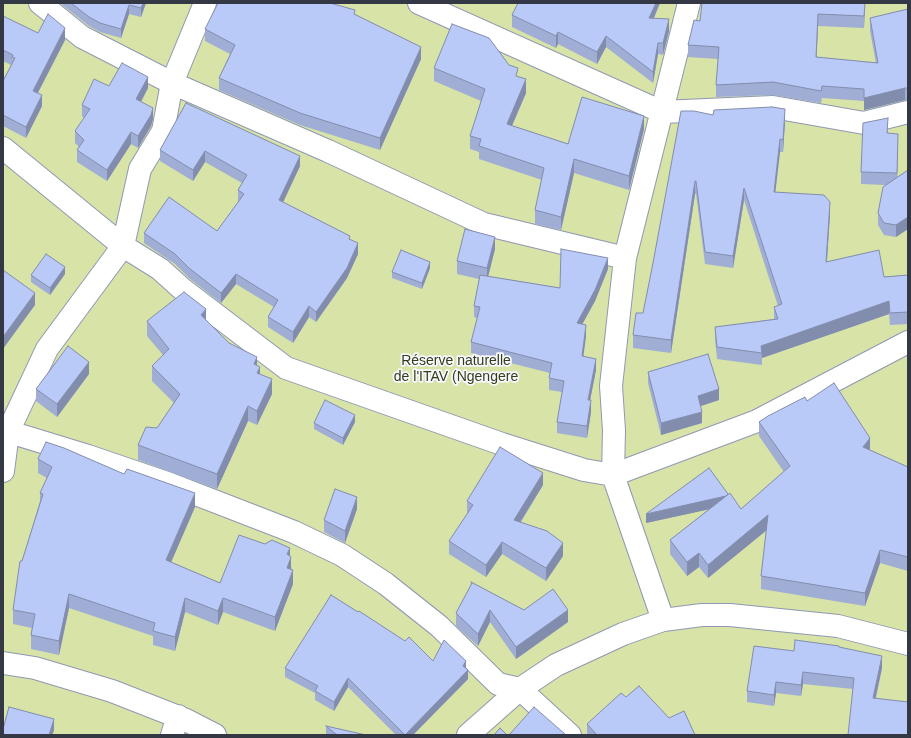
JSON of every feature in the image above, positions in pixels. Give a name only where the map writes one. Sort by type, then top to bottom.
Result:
[{"type":"street","points":[[40,3],[82,37],[172,83],[328,151],[484,224],[626,258]]},
{"type":"street","points":[[3,471],[5,431],[46,349],[123,246],[140,169],[163,131],[172,83],[205,3]]},
{"type":"street","points":[[418,3],[662,112],[773,107],[864,123],[908,112]]},
{"type":"street","points":[[663,620],[613,476],[614,430],[611,386],[626,258],[689,3]]},
{"type":"street","points":[[3,148],[123,246],[160,269],[182,288],[286,368],[502,444],[584,470],[613,476],[757,421],[908,342]]},
{"type":"street","points":[[5,431],[88,456],[170,484],[294,532],[342,555],[386,584],[439,626],[498,684],[520,689],[570,735]]},
{"type":"street","points":[[468,735],[520,689],[556,665],[623,634],[663,620],[702,615],[746,617],[838,626],[908,644]]},
{"type":"street","points":[[3,663],[35,668],[112,690],[175,726],[215,735]]},
{"type":"green space","name":"Réserve naturelle de l'ITAV (Ngengere","points":[[3,3],[908,3],[908,735],[3,735]]},
{"type":"building","points":[[71,3],[143,3],[141,8],[129,5],[121,29],[100,23],[89,17]]},
{"type":"building","points":[[218,3],[330,3],[355,10],[354,14],[421,47],[380,138],[300,113],[219,78],[235,45],[205,29]]},
{"type":"building","points":[[518,3],[656,3],[649,18],[669,19],[663,43],[658,43],[653,72],[606,36],[597,52],[558,32],[556,36],[512,15]]},
{"type":"building","points":[[702,3],[865,3],[864,16],[818,14],[816,57],[878,63],[870,18],[908,9],[908,88],[864,98],[864,89],[822,86],[821,91],[773,82],[716,85],[719,47],[688,45],[694,20],[700,21]]},
{"type":"building","points":[[48,14],[65,28],[33,91],[42,95],[26,127],[3,115],[3,81],[15,58],[12,57],[13,55],[3,50],[3,16],[38,33]]},
{"type":"building","points":[[452,24],[489,38],[509,65],[518,68],[516,76],[526,79],[507,124],[568,144],[582,97],[644,116],[629,176],[574,159],[561,217],[535,210],[544,168],[479,146],[481,139],[470,136],[485,89],[434,68]]},
{"type":"building","points":[[122,63],[148,77],[136,99],[153,108],[151,115],[138,136],[131,132],[107,170],[77,150],[84,140],[75,131],[90,109],[82,105],[94,79],[109,86]]},
{"type":"building","points":[[186,103],[300,156],[279,200],[350,236],[349,239],[358,243],[347,268],[316,312],[309,306],[293,332],[268,317],[278,300],[236,274],[221,293],[189,268],[175,254],[144,233],[169,197],[217,231],[244,194],[238,190],[247,175],[205,151],[193,170],[160,150]]},
{"type":"building","points":[[772,107],[785,109],[783,140],[780,139],[774,192],[824,195],[830,202],[826,262],[879,250],[884,277],[908,275],[908,312],[890,313],[889,301],[761,346],[762,353],[717,347],[715,327],[778,319],[774,307],[782,304],[744,188],[733,256],[705,252],[695,181],[671,340],[633,335],[636,313],[643,313],[681,111],[694,111],[713,115],[714,110]]},
{"type":"building","points":[[888,118],[887,133],[898,134],[897,173],[861,172],[863,123]]},
{"type":"building","points":[[908,170],[908,217],[896,225],[884,223],[878,213],[883,187]]},
{"type":"building","points":[[465,229],[495,237],[487,268],[457,261]]},
{"type":"building","points":[[561,249],[608,258],[595,290],[577,323],[586,325],[582,356],[596,359],[588,400],[591,400],[587,426],[557,422],[564,381],[549,378],[552,363],[471,342],[480,307],[474,306],[480,275],[560,288]]},
{"type":"building","points":[[401,250],[430,262],[422,283],[392,272]]},
{"type":"building","points":[[46,254],[65,267],[50,288],[31,275]]},
{"type":"building","points":[[3,270],[35,293],[3,337]]},
{"type":"building","points":[[184,292],[206,309],[201,315],[229,343],[257,357],[254,364],[260,367],[257,373],[272,379],[257,411],[248,406],[217,474],[138,445],[146,427],[157,428],[180,394],[152,366],[169,349],[147,321]]},
{"type":"building","points":[[68,346],[89,362],[57,404],[36,389]]},
{"type":"building","points":[[708,354],[719,389],[698,396],[702,412],[661,423],[648,372]]},
{"type":"building","points":[[834,383],[870,438],[863,447],[908,467],[908,557],[880,550],[865,593],[761,576],[768,515],[708,565],[699,553],[687,562],[670,540],[730,493],[741,509],[790,466],[759,422],[805,397],[807,401]]},
{"type":"building","points":[[325,400],[355,415],[343,438],[314,423]]},
{"type":"building","points":[[46,442],[64,448],[124,474],[127,469],[195,493],[166,560],[220,583],[239,535],[265,544],[272,540],[290,548],[287,554],[291,557],[287,568],[293,570],[275,617],[223,598],[218,611],[185,598],[175,637],[153,631],[155,623],[69,594],[59,641],[31,635],[35,614],[13,610],[20,561],[22,561],[43,494],[40,493],[52,467],[38,459]]},
{"type":"building","points":[[500,447],[543,473],[514,520],[547,531],[563,543],[546,568],[502,542],[486,565],[449,541],[473,505],[467,501]]},
{"type":"building","points":[[709,468],[728,494],[726,496],[646,514]]},
{"type":"building","points":[[335,489],[357,497],[345,531],[324,520]]},
{"type":"building","points":[[471,582],[524,610],[553,589],[568,610],[516,647],[490,610],[478,634],[456,613],[472,583]]},
{"type":"building","points":[[331,595],[405,641],[409,637],[433,661],[444,640],[466,661],[463,666],[468,670],[405,735],[348,678],[334,702],[315,691],[318,686],[285,668]]},
{"type":"building","points":[[795,640],[839,646],[882,656],[873,698],[908,702],[908,735],[848,735],[854,678],[803,672],[801,685],[776,682],[774,695],[747,691],[754,646],[794,651]]},
{"type":"building","points":[[639,686],[669,718],[684,711],[695,735],[597,735],[587,724],[621,693],[626,697]]},
{"type":"building","points":[[9,707],[54,719],[49,735],[3,735],[3,729]]},
{"type":"building","points":[[534,707],[566,735],[509,735]]},
{"type":"building","points":[[326,726],[366,735],[337,735]]},
{"type":"building","points":[[500,728],[507,735],[494,735]]}]
